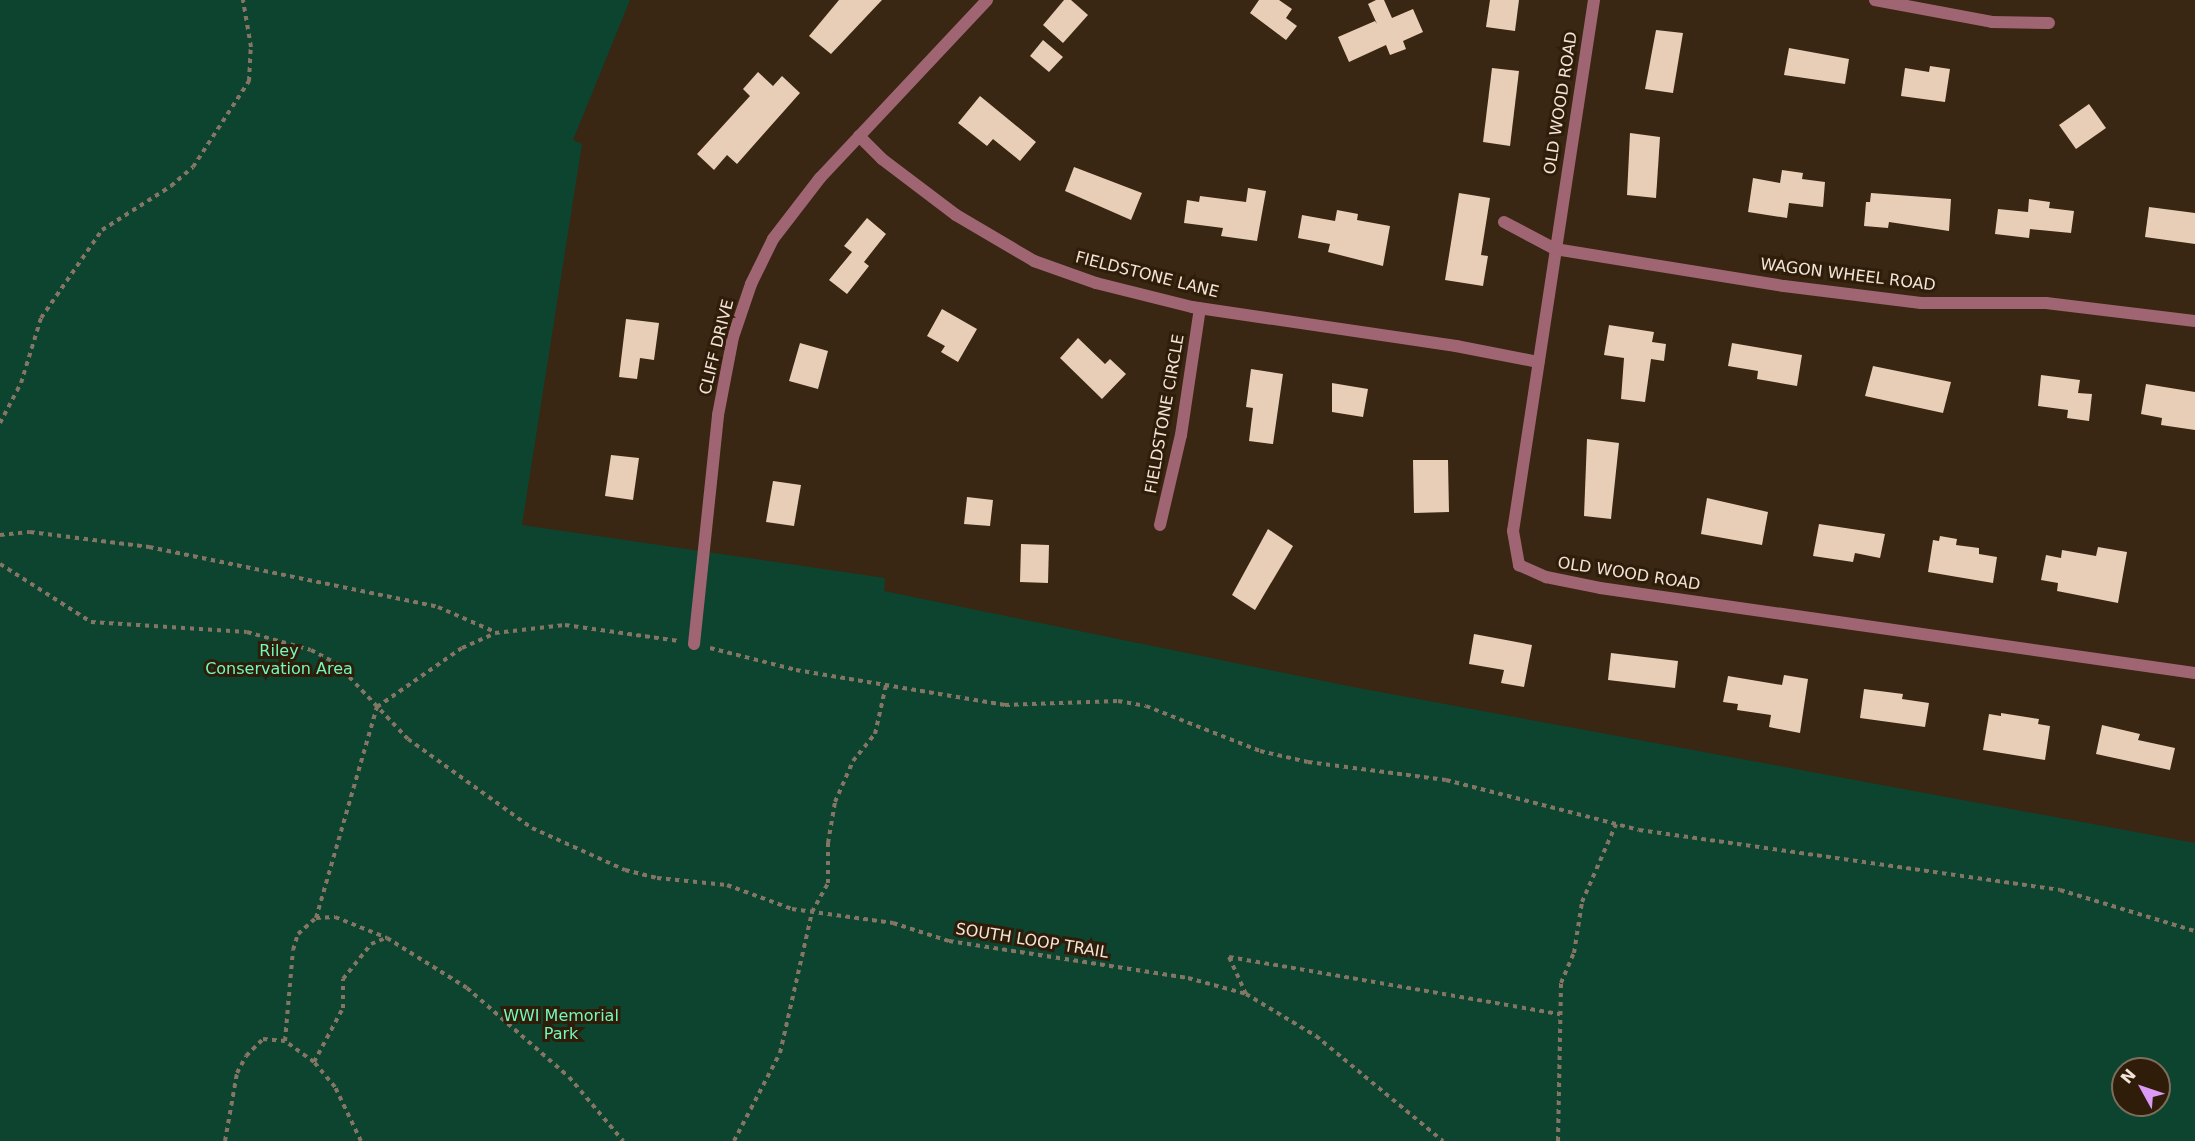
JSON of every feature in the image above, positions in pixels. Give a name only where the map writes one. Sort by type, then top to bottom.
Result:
[{"type":"street","name":"CLIFF DRIVE","points":[[694,644],[718,415],[733,337],[751,284],[773,239],[859,136],[987,0]]},
{"type":"street","name":"OLD WOOD ROAD","points":[[1594,0],[1513,531],[1519,565],[1546,577],[1600,588],[2195,673]]},
{"type":"street","points":[[1875,0],[1992,22],[2049,23]]},
{"type":"street","name":"FIELDSTONE LANE","points":[[859,136],[882,159],[956,215],[1034,261],[1096,283],[1200,308],[1456,346],[1538,363]]},
{"type":"street","name":"WAGON WHEEL ROAD","points":[[1504,222],[1555,249],[1784,286],[1921,303],[2046,303],[2195,321]]},
{"type":"street","name":"FIELDSTONE CIRCLE","points":[[1160,525],[1181,435],[1200,308]]},
{"type":"path","points":[[0,423],[21,383],[41,318],[102,230],[171,186],[193,167],[249,81],[251,46],[243,0]]},
{"type":"path","points":[[0,535],[30,532],[148,547],[438,607],[495,633]]},
{"type":"path","name":"SOUTH LOOP TRAIL","points":[[0,564],[91,622],[247,632],[310,650],[337,664],[408,740],[532,828],[625,870],[657,878],[727,885],[792,909],[893,923],[949,941],[1188,978],[1246,994],[1316,1036],[1443,1141]]},
{"type":"path","points":[[285,1041],[294,950],[298,934],[316,918],[377,707],[462,648],[495,633],[566,625],[664,637],[796,670],[1005,705],[1118,700],[1146,706],[1260,751],[1308,762],[1446,780],[1616,824],[2061,890],[2195,931]]},
{"type":"path","points":[[735,1141],[780,1053],[812,912],[828,883],[828,843],[835,802],[853,761],[875,734],[886,685]]},
{"type":"path","points":[[1558,1141],[1560,983],[1574,953],[1582,902],[1616,824]]},
{"type":"path","points":[[316,918],[335,917],[387,938],[467,988],[569,1077],[623,1141]]},
{"type":"path","points":[[314,1062],[343,1008],[343,979],[371,944],[387,938]]},
{"type":"path","points":[[1246,994],[1229,957],[1560,1014]]},
{"type":"path","points":[[225,1141],[237,1073],[246,1056],[263,1040],[285,1041],[314,1062],[335,1087],[361,1141]]},
{"type":"green space","name":"Riley Conservation Area","points":[[0,0],[630,0],[573,140],[582,144],[522,525],[885,578],[884,591],[1353,687],[2195,843],[2195,1141],[0,1141]]},
{"type":"building","points":[[839,0],[882,0],[831,54],[809,36]]},
{"type":"building","points":[[1064,0],[1071,0],[1088,15],[1063,43],[1043,25]]},
{"type":"building","points":[[1259,0],[1279,0],[1292,9],[1286,18],[1297,26],[1286,40],[1250,13]]},
{"type":"building","points":[[1376,0],[1384,0],[1392,18],[1413,9],[1423,32],[1403,41],[1406,49],[1390,55],[1386,45],[1349,62],[1338,37],[1375,21],[1377,24],[1368,4]]},
{"type":"building","points":[[1490,0],[1519,0],[1515,31],[1486,27]]},
{"type":"building","points":[[1656,30],[1683,33],[1673,93],[1645,89]]},
{"type":"building","points":[[1043,40],[1063,57],[1049,72],[1030,56]]},
{"type":"building","points":[[1789,48],[1849,59],[1845,84],[1784,75]]},
{"type":"building","points":[[1930,66],[1950,69],[1945,102],[1901,96],[1905,68],[1929,72]]},
{"type":"building","points":[[1492,68],[1519,71],[1510,146],[1483,142]]},
{"type":"building","points":[[758,72],[773,86],[782,76],[800,93],[737,164],[727,155],[714,170],[697,154],[750,96],[743,89]]},
{"type":"building","points":[[980,96],[1036,142],[1020,161],[993,139],[987,146],[958,123]]},
{"type":"building","points":[[2089,104],[2106,128],[2076,149],[2059,125]]},
{"type":"building","points":[[1630,133],[1660,137],[1656,198],[1627,195]]},
{"type":"building","points":[[1074,167],[1142,193],[1131,220],[1065,191]]},
{"type":"building","points":[[1782,170],[1803,173],[1802,179],[1825,182],[1823,207],[1789,203],[1787,218],[1748,212],[1753,178],[1780,183]]},
{"type":"building","points":[[1248,188],[1266,191],[1257,241],[1221,236],[1223,228],[1184,223],[1187,200],[1199,202],[1200,196],[1246,202]]},
{"type":"building","points":[[1459,193],[1490,198],[1481,255],[1488,256],[1483,286],[1445,280]]},
{"type":"building","points":[[1871,193],[1951,199],[1949,231],[1889,222],[1888,228],[1864,226],[1866,202],[1870,202]]},
{"type":"building","points":[[2029,199],[2050,202],[2049,208],[2074,211],[2071,233],[2030,229],[2029,238],[1995,234],[1998,209],[2028,212]]},
{"type":"building","points":[[2149,207],[2195,213],[2195,244],[2145,237]]},
{"type":"building","points":[[1337,210],[1358,214],[1357,220],[1390,226],[1383,266],[1328,252],[1330,244],[1298,238],[1302,215],[1335,221]]},
{"type":"building","points":[[867,218],[886,234],[864,262],[869,266],[847,294],[829,280],[852,252],[844,246]]},
{"type":"building","points":[[942,309],[977,329],[958,362],[941,352],[945,346],[927,336]]},
{"type":"building","points":[[626,319],[659,323],[654,360],[640,358],[637,379],[619,377]]},
{"type":"building","points":[[1609,325],[1654,332],[1652,342],[1666,344],[1664,361],[1651,359],[1645,402],[1621,399],[1624,358],[1604,355]]},
{"type":"building","points":[[1078,338],[1105,364],[1110,359],[1126,374],[1102,399],[1060,358]]},
{"type":"building","points":[[800,343],[828,351],[818,389],[789,381]]},
{"type":"building","points":[[1732,343],[1802,355],[1797,386],[1757,379],[1758,371],[1728,366]]},
{"type":"building","points":[[1873,366],[1951,382],[1943,413],[1865,396]]},
{"type":"building","points":[[1251,369],[1283,374],[1273,444],[1249,441],[1253,408],[1246,407]]},
{"type":"building","points":[[2041,375],[2080,380],[2078,393],[2092,394],[2089,421],[2067,418],[2068,410],[2038,406]]},
{"type":"building","points":[[1332,383],[1368,389],[1363,417],[1332,412]]},
{"type":"building","points":[[2146,384],[2195,392],[2195,430],[2161,425],[2162,418],[2141,414]]},
{"type":"building","points":[[1587,439],[1619,443],[1611,519],[1584,516]]},
{"type":"building","points":[[611,455],[639,458],[633,500],[605,496]]},
{"type":"building","points":[[1413,460],[1448,460],[1449,512],[1414,513]]},
{"type":"building","points":[[773,481],[801,485],[794,526],[766,522]]},
{"type":"building","points":[[967,497],[993,500],[990,526],[964,524]]},
{"type":"building","points":[[1707,498],[1768,512],[1762,545],[1701,534]]},
{"type":"building","points":[[1819,524],[1885,534],[1880,558],[1855,553],[1853,562],[1813,556]]},
{"type":"building","points":[[1268,529],[1293,546],[1255,610],[1232,595]]},
{"type":"building","points":[[1940,536],[1957,539],[1956,545],[1979,548],[1979,554],[1997,557],[1993,583],[1928,572],[1933,540],[1939,541]]},
{"type":"building","points":[[1021,544],[1049,545],[1048,583],[1020,582]]},
{"type":"building","points":[[2098,547],[2127,552],[2118,603],[2057,591],[2058,583],[2041,580],[2046,555],[2061,558],[2062,550],[2096,556]]},
{"type":"building","points":[[1474,634],[1532,645],[1524,687],[1501,683],[1504,670],[1469,664]]},
{"type":"building","points":[[1611,653],[1678,661],[1675,688],[1608,680]]},
{"type":"building","points":[[1784,675],[1808,679],[1800,733],[1769,727],[1771,715],[1737,710],[1738,704],[1723,702],[1728,676],[1782,685]]},
{"type":"building","points":[[1864,689],[1903,694],[1902,699],[1929,703],[1925,727],[1860,718]]},
{"type":"building","points":[[2001,713],[2039,719],[2038,724],[2050,726],[2045,760],[1983,750],[1989,714],[2001,716]]},
{"type":"building","points":[[2102,725],[2140,734],[2138,740],[2175,748],[2170,770],[2096,754]]},
{"type":"park label","name":"WWI Memorial Park","points":[[561,1025]]}]
